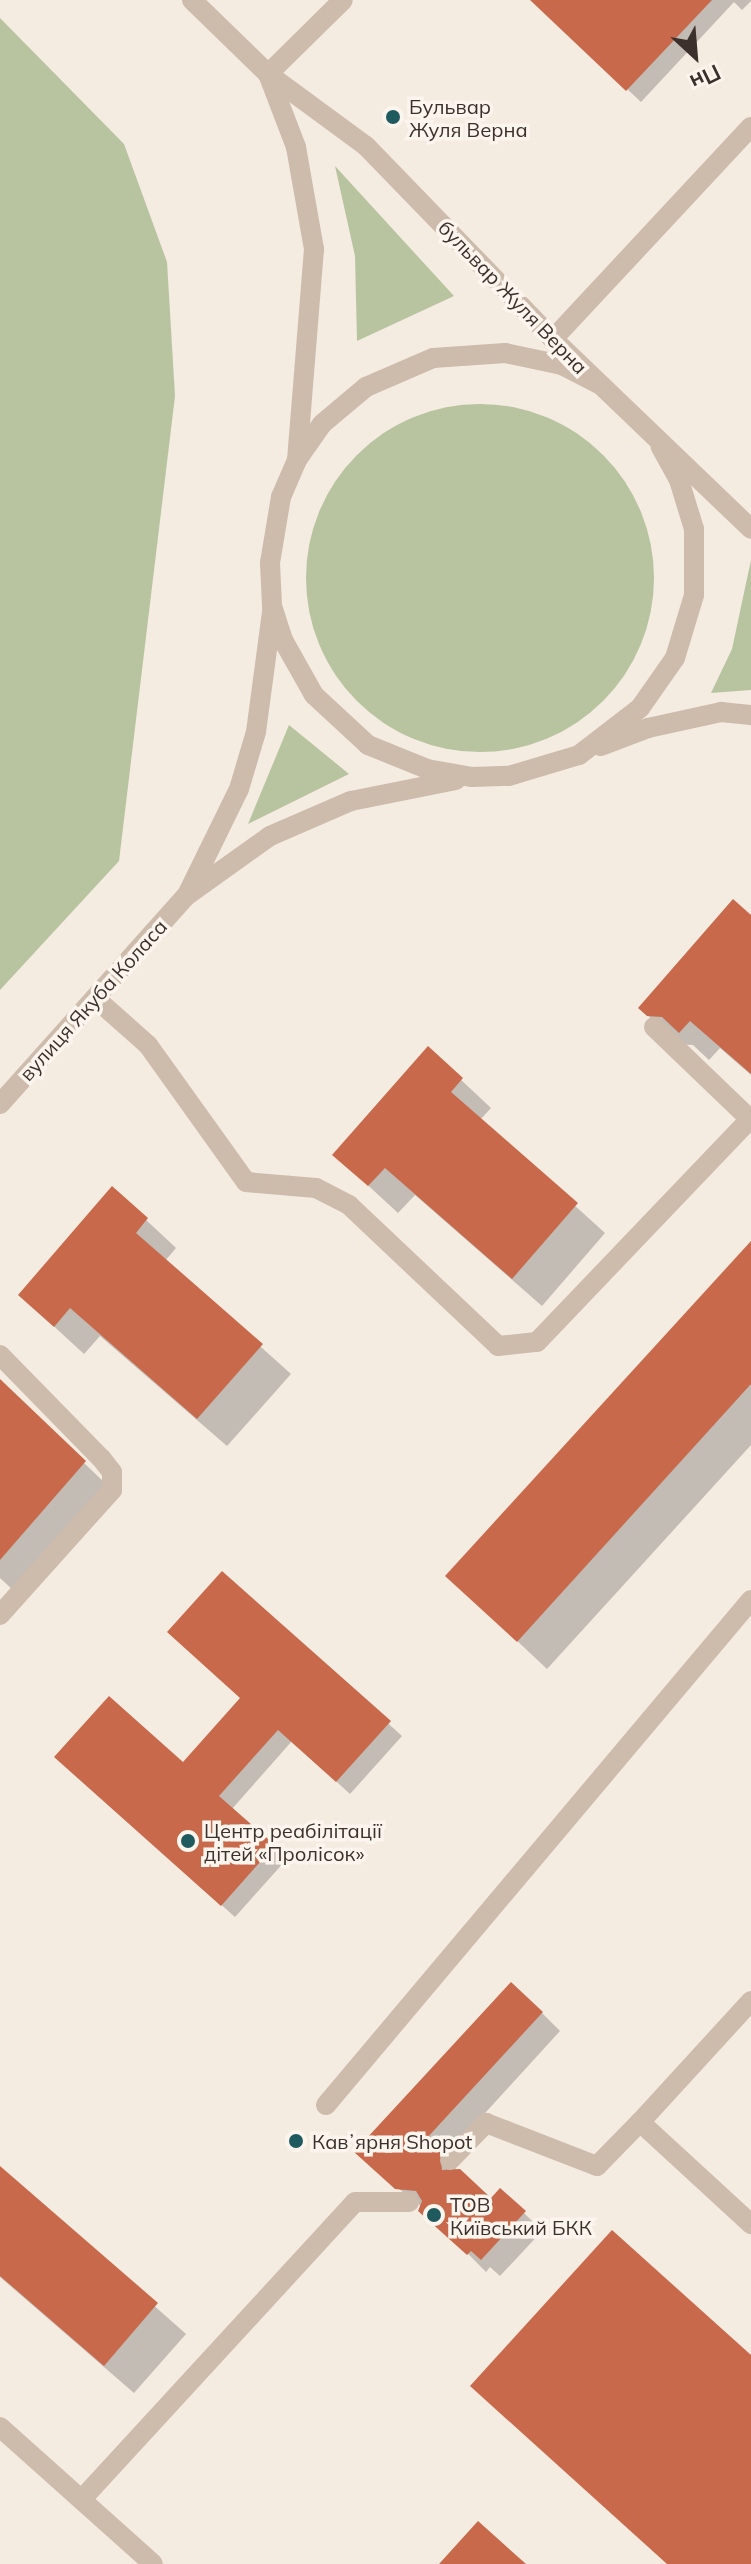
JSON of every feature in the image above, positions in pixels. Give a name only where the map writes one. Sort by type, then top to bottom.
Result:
[{"type":"street","name":"бульвар Жуля Верна","points":[[192,0],[268,74],[366,146],[661,447],[751,529]]},
{"type":"street","points":[[268,74],[343,0]]},
{"type":"street","name":"бульвар Жуля Верна","points":[[268,74],[296,147],[314,249],[297,460]]},
{"type":"street","points":[[553,339],[751,127]]},
{"type":"street","points":[[599,384],[562,365],[505,353],[433,358],[366,387],[322,424],[297,460],[281,497],[272,550],[272,606],[283,640],[314,695],[368,745],[427,769],[472,777],[509,776],[692,718],[721,712],[751,715]]},
{"type":"street","points":[[579,755],[640,708],[675,658],[694,595],[694,529],[679,480],[661,447]]},
{"type":"street","name":"вулиця Якуба Коласа","points":[[186,896],[243,775],[256,732],[272,606]]},
{"type":"street","name":"вулиця Якуба Коласа","points":[[0,1104],[186,896],[270,836],[351,801],[472,777]]},
{"type":"street","points":[[95,998],[148,1045],[246,1182],[316,1188],[349,1205],[498,1346],[537,1342],[750,1119],[654,1027]]},
{"type":"street","points":[[0,1355],[101,1458],[112,1472],[112,1490],[0,1615]]},
{"type":"street","points":[[326,2105],[751,1600]]},
{"type":"street","points":[[450,2160],[486,2123],[597,2166],[751,2001]]},
{"type":"street","points":[[640,2122],[751,2224]]},
{"type":"street","points":[[82,2499],[355,2202],[409,2202]]},
{"type":"street","points":[[0,2427],[153,2564]]},
{"type":"green space","points":[[0,18],[124,144],[167,262],[175,396],[119,861],[0,990]]},
{"type":"green space","points":[[335,166],[454,296],[357,341],[355,256]]},
{"type":"green space","points":[[480,404],[531,411],[562,424],[591,443],[615,467],[634,496],[647,527],[654,578],[647,629],[634,660],[615,689],[591,713],[562,732],[531,745],[480,752],[429,745],[398,732],[369,713],[345,689],[326,660],[313,629],[306,578],[313,527],[326,496],[345,467],[369,443],[398,424],[429,411]]},
{"type":"green space","points":[[751,560],[751,690],[711,693],[732,649]]},
{"type":"green space","points":[[289,725],[349,774],[248,824]]},
{"type":"building","points":[[530,0],[712,0],[626,91]]},
{"type":"building","points":[[733,899],[751,915],[751,1074],[690,1021],[679,1033],[662,1017],[647,1016],[638,1008]]},
{"type":"building","points":[[428,1046],[463,1078],[451,1092],[578,1203],[512,1279],[385,1168],[368,1186],[332,1155]]},
{"type":"building","points":[[112,1186],[148,1218],[136,1233],[263,1344],[197,1419],[70,1308],[54,1327],[18,1295]]},
{"type":"building","points":[[751,1241],[751,1384],[517,1642],[445,1576]]},
{"type":"building","points":[[0,1379],[86,1461],[0,1560]]},
{"type":"building","points":[[222,1571],[391,1721],[336,1782],[278,1730],[219,1796],[275,1845],[221,1906],[54,1757],[109,1696],[183,1762],[240,1698],[167,1632]]},
{"type":"building","points":[[511,1982],[543,2012],[426,2139],[440,2151],[442,2170],[460,2169],[491,2198],[500,2188],[526,2211],[481,2260],[471,2251],[467,2255],[418,2211],[422,2201],[416,2191],[395,2189],[354,2152]]},
{"type":"building","points":[[0,2166],[158,2303],[104,2366],[0,2276]]},
{"type":"building","points":[[612,2230],[751,2355],[751,2564],[667,2564],[470,2386]]},
{"type":"building","points":[[478,2521],[526,2564],[439,2564]]},
{"type":"place","name":"Бульвар Жуля Верна","points":[[393,117]]},
{"type":"place","name":"Центр реабілітації дітей «Пролісок»","points":[[188,1841]]},
{"type":"place","name":"Кавʼярня Shopot","points":[[296,2141]]},
{"type":"place","name":"ТОВ Київський БКК","points":[[434,2215]]}]
